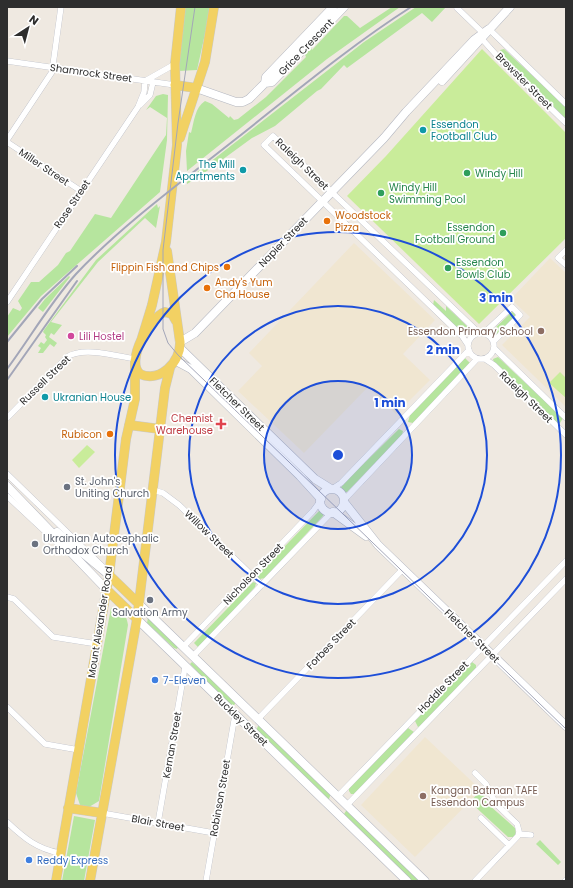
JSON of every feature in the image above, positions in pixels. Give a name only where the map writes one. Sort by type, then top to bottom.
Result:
[{"type":"main road","points":[[141,341],[152,305],[166,242],[177,145],[175,64],[181,7]]},
{"type":"main road","points":[[177,145],[206,58],[214,7]]},
{"type":"main road","points":[[175,85],[196,88]]},
{"type":"main road","points":[[90,881],[137,619],[165,384],[180,345],[166,242]]},
{"type":"main road","points":[[141,341],[150,325],[160,314],[170,312],[176,321]]},
{"type":"main road","name":"Mount Alexander Road","points":[[56,881],[109,575],[129,425],[135,399],[135,360],[141,341]]},
{"type":"main road","points":[[135,360],[138,372],[146,376],[156,375],[173,364]]},
{"type":"main road","points":[[129,425],[160,430]]},
{"type":"main road","name":"Buckley Street","points":[[109,575],[139,604]]},
{"type":"main road","name":"Buckley Street","points":[[106,590],[137,619]]},
{"type":"main road","points":[[68,808],[102,813]]},
{"type":"street","points":[[7,141],[48,79],[53,68],[61,7]]},
{"type":"street","name":"Napier Street","points":[[180,345],[191,336],[323,202],[384,138],[406,112],[510,7]]},
{"type":"street","name":"Grice Crescent","points":[[196,88],[236,102],[243,102],[249,99],[265,83],[272,82],[300,48],[340,8]]},
{"type":"street","name":"Brewster Street","points":[[457,8],[483,34],[566,104]]},
{"type":"street","name":"Brewster Street","points":[[483,34],[499,58],[566,123]]},
{"type":"street","name":"Shamrock Street","points":[[7,62],[175,85]]},
{"type":"street","points":[[144,81],[175,64]]},
{"type":"street","name":"Rose Street","points":[[138,107],[144,92],[144,81]]},
{"type":"street","name":"Rose Street","points":[[7,302],[138,107],[150,95],[153,82]]},
{"type":"street","name":"Raleigh Street","points":[[468,348],[462,336],[451,325],[264,145],[273,136],[482,333]]},
{"type":"street","name":"Miller Street","points":[[7,141],[81,191]]},
{"type":"street","points":[[566,250],[558,258],[566,266]]},
{"type":"street","points":[[482,333],[494,341],[495,349],[491,355],[485,359],[477,359],[344,501],[341,509],[332,512],[324,509],[321,500],[324,492],[341,483],[468,348],[471,337],[482,333],[512,307],[520,315],[494,341]]},
{"type":"street","name":"Fletcher Street","points":[[180,345],[315,479],[332,489]]},
{"type":"street","points":[[468,348],[477,359]]},
{"type":"street","name":"Raleigh Street","points":[[495,349],[566,418]]},
{"type":"street","name":"Russell Street","points":[[7,418],[67,357],[75,353],[84,352],[135,360]]},
{"type":"street","name":"Raleigh Street","points":[[485,359],[565,432]]},
{"type":"street","name":"Fletcher Street","points":[[173,364],[191,370],[300,476],[321,500]]},
{"type":"street","name":"Buckley Street","points":[[7,474],[100,562],[109,575]]},
{"type":"street","name":"Buckley Street","points":[[7,486],[106,590]]},
{"type":"street","points":[[332,489],[340,492],[344,501]]},
{"type":"street","name":"Willow Street","points":[[153,490],[163,493],[179,505],[262,584]]},
{"type":"street","name":"Buckley Street","points":[[7,496],[53,541],[76,559]]},
{"type":"street","name":"Nicholson Street","points":[[183,647],[252,576],[313,511],[321,500]]},
{"type":"street","name":"Fletcher Street","points":[[344,501],[378,545]]},
{"type":"street","name":"Buckley Street","points":[[31,510],[109,575]]},
{"type":"street","name":"Fletcher Street","points":[[332,512],[378,545],[566,726]]},
{"type":"street","name":"Nicholson Street","points":[[193,656],[332,512]]},
{"type":"street","name":"Hoddle Street","points":[[338,796],[566,561]]},
{"type":"street","name":"Forbes Street","points":[[258,719],[403,569]]},
{"type":"street","name":"Hoddle Street","points":[[347,805],[566,579]]},
{"type":"street","points":[[7,597],[14,599],[53,637],[97,644]]},
{"type":"street","name":"Buckley Street","points":[[139,604],[426,881]]},
{"type":"street","name":"Buckley Street","points":[[137,619],[407,881]]},
{"type":"street","points":[[175,656],[183,647]]},
{"type":"street","points":[[186,667],[186,663],[193,656]]},
{"type":"street","name":"Kernan Street","points":[[158,823],[186,667]]},
{"type":"street","points":[[235,715],[244,706]]},
{"type":"street","points":[[7,707],[46,744],[78,750]]},
{"type":"street","name":"Robinson Street","points":[[206,881],[235,715]]},
{"type":"street","points":[[249,729],[258,719]]},
{"type":"street","points":[[475,773],[489,788],[496,804],[517,824],[519,834]]},
{"type":"street","points":[[330,806],[338,796]]},
{"type":"street","points":[[330,806],[347,805]]},
{"type":"street","name":"Blair Street","points":[[102,813],[214,833]]},
{"type":"street","points":[[480,818],[509,845]]},
{"type":"street","points":[[7,822],[25,839],[35,845],[46,851],[60,853]]},
{"type":"street","points":[[519,834],[531,835]]},
{"type":"street","points":[[475,881],[519,834]]},
{"type":"shaded area","points":[[354,243],[435,320],[403,354],[430,380],[396,414],[368,387],[304,453],[238,391],[262,366],[249,353]]},
{"type":"shaded area","name":"Essendon Primary School","points":[[550,258],[566,273],[566,407],[502,345],[530,317],[511,299]]},
{"type":"shaded area","name":"Kangan Batman TAFE Essendon Campus","points":[[425,737],[481,790],[415,857],[361,805]]},
{"type":"green space","points":[[185,7],[211,7],[197,70],[179,71],[179,51]]},
{"type":"green space","points":[[392,7],[400,7],[327,59],[187,171],[186,151],[189,132],[191,133],[195,115],[199,107],[205,101],[212,104],[229,118],[230,116],[234,120],[238,119],[266,97],[306,57],[304,52],[310,45],[312,50],[344,16],[347,16],[360,28]]},
{"type":"green space","points":[[416,7],[446,7],[432,22],[422,13],[347,68],[344,65],[321,89],[275,126],[252,138],[187,184],[187,180],[364,42]]},
{"type":"green space","name":"Windy Hill","points":[[482,49],[566,133],[566,238],[479,324],[347,196],[386,156]]},
{"type":"green space","points":[[504,49],[566,107],[566,119],[500,55],[500,50]]},
{"type":"green space","points":[[163,94],[168,95],[167,140],[160,192],[41,296],[7,337],[7,317],[13,308],[20,311],[22,308],[18,301],[31,282],[39,282],[58,265],[66,253],[70,251],[95,214],[111,218],[166,135],[167,118],[150,107],[146,110],[156,96]]},
{"type":"green space","points":[[157,204],[158,208],[160,206],[156,228],[145,218],[98,262],[51,322],[62,325],[54,335],[51,333],[49,337],[57,343],[54,347],[50,344],[43,353],[38,353],[41,348],[38,346],[41,342],[44,344],[47,340],[45,337],[46,335],[43,332],[44,330],[96,260]]},
{"type":"green space","points":[[69,276],[70,277],[43,312],[38,308],[45,299]]},
{"type":"green space","points":[[434,300],[446,311],[446,306],[470,329],[470,335],[465,335],[433,305]]},
{"type":"green space","points":[[513,311],[515,313],[515,317],[497,335],[494,334],[494,329]]},
{"type":"green space","points":[[498,357],[563,418],[560,423],[556,423],[494,363],[493,359]]},
{"type":"green space","points":[[465,358],[471,364],[413,423],[408,422],[410,415]]},
{"type":"green space","points":[[560,372],[566,378],[566,398],[549,383]]},
{"type":"green space","points":[[399,429],[403,431],[402,435],[347,492],[343,492],[341,488],[343,484]]},
{"type":"green space","points":[[87,445],[95,452],[79,468],[72,460]]},
{"type":"green space","points":[[320,510],[324,512],[323,516],[265,578],[258,578],[258,574]]},
{"type":"green space","points":[[253,582],[256,583],[255,587],[199,648],[194,643]]},
{"type":"green space","points":[[111,608],[121,610],[123,612],[128,625],[99,801],[89,807],[80,805],[76,793]]},
{"type":"green space","points":[[148,618],[178,647],[177,649],[174,648],[147,623]]},
{"type":"green space","points":[[192,662],[235,700],[235,704],[232,707],[190,664]]},
{"type":"green space","points":[[472,662],[476,665],[476,668],[418,727],[415,721]]},
{"type":"green space","points":[[258,726],[261,726],[331,793],[329,799],[326,799],[256,731]]},
{"type":"green space","points":[[408,728],[414,732],[354,794],[351,794],[349,788]]},
{"type":"green space","points":[[481,790],[489,805],[515,828],[516,834],[513,837],[508,837],[470,802]]},
{"type":"green space","points":[[346,811],[349,811],[422,881],[412,881],[345,816],[344,814]]},
{"type":"green space","points":[[74,816],[95,820],[84,881],[62,881]]},
{"type":"green space","points":[[540,840],[561,862],[558,865],[536,844]]},
{"type":"tram line","points":[[195,7],[178,123],[163,250],[163,329],[168,343],[178,355],[566,729]]},
{"type":"railway","points":[[7,369],[67,285],[76,274],[113,238],[154,203],[322,70],[411,7]]},
{"type":"railway","points":[[7,342],[42,299],[77,266]]},
{"type":"railway","points":[[7,380],[77,281]]},
{"type":"place","name":"Essendon Football Club","points":[[423,130]]},
{"type":"place","name":"The Mill Apartments","points":[[243,170]]},
{"type":"place","name":"Windy Hill","points":[[467,173]]},
{"type":"place","name":"Windy Hill Swimming Pool","points":[[381,193]]},
{"type":"place","name":"Woodstock Pizza","points":[[327,221]]},
{"type":"place","name":"Essendon Football Ground","points":[[503,233]]},
{"type":"place","name":"Flippin Fish and Chips","points":[[227,267]]},
{"type":"place","name":"Essendon Bowls Club","points":[[448,268]]},
{"type":"place","name":"Andy's Yum Cha House","points":[[207,288]]},
{"type":"place","name":"Essendon Primary School","points":[[541,331]]},
{"type":"place","name":"Lili Hostel","points":[[71,336]]},
{"type":"place","name":"Ukranian House","points":[[45,397]]},
{"type":"place","name":"Chemist Warehouse","points":[[221,424]]},
{"type":"place","name":"Rubicon","points":[[110,434]]},
{"type":"place","name":"St. John's Uniting Church","points":[[67,487]]},
{"type":"place","name":"Ukrainian Autocephalic Orthodox Church","points":[[35,544]]},
{"type":"place","name":"Salvation Army","points":[[150,600]]},
{"type":"place","name":"7-Eleven","points":[[155,680]]},
{"type":"place","name":"Kangan Batman TAFE Essendon Campus","points":[[423,796]]},
{"type":"place","name":"Reddy Express","points":[[29,860]]}]
